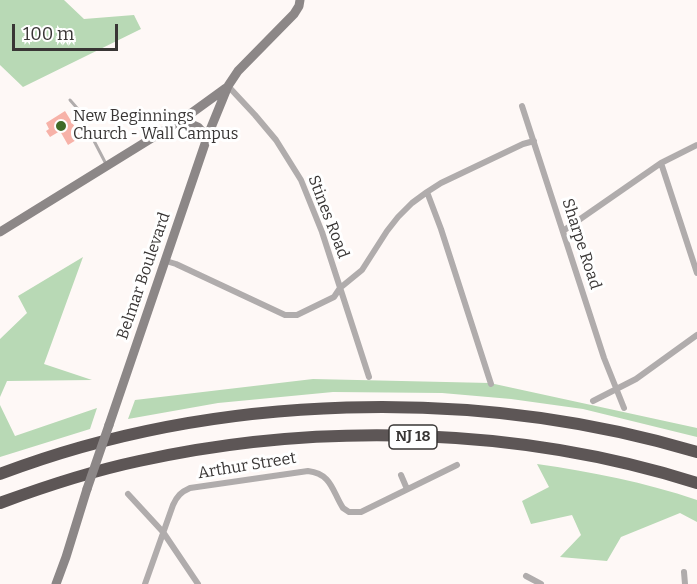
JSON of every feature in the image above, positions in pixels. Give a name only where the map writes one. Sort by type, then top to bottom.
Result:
[{"type":"highway","name":"NJ 18","points":[[0,474],[112,439],[200,421],[298,410],[355,407],[414,408],[522,415],[612,430],[697,452]]},
{"type":"highway","name":"NJ 18","points":[[0,503],[68,479],[138,461],[228,445],[326,436],[425,437],[511,443],[604,459],[697,483]]},
{"type":"main road","name":"Belmar Boulevard","points":[[56,584],[207,137],[228,86],[238,71],[294,14],[302,2]]},
{"type":"main road","points":[[0,232],[182,120],[228,86]]},
{"type":"main road","points":[[182,120],[198,127],[207,137]]},
{"type":"street","name":"Stines Road","points":[[228,86],[276,140],[301,180],[322,232],[369,376]]},
{"type":"street","name":"Sharpe Road","points":[[522,106],[604,358],[624,408]]},
{"type":"street","points":[[166,261],[289,316],[297,315],[334,297],[340,288],[358,274],[387,231],[412,203],[441,183],[522,144],[534,141]]},
{"type":"street","points":[[562,231],[661,163],[697,145]]},
{"type":"street","points":[[661,163],[697,273]]},
{"type":"street","points":[[427,192],[491,384]]},
{"type":"street","points":[[593,401],[636,378],[697,335]]},
{"type":"street","name":"Arthur Street","points":[[145,584],[177,497],[183,491],[304,471],[314,472],[328,480],[343,508],[355,513],[457,465]]},
{"type":"street","points":[[401,475],[407,489]]},
{"type":"street","points":[[128,495],[163,532],[198,584]]},
{"type":"street","points":[[684,572],[685,584]]},
{"type":"street","points":[[526,576],[541,584]]},
{"type":"lane","points":[[70,100],[77,108],[107,166]]},
{"type":"green space","points":[[0,0],[64,0],[84,19],[134,15],[141,29],[23,87],[0,65]]},
{"type":"green space","points":[[83,257],[44,364],[92,380],[7,381],[0,397],[0,339],[27,313],[18,296]]},
{"type":"green space","points":[[313,379],[490,383],[697,428],[697,437],[583,409],[511,399],[442,393],[333,392],[218,403],[128,419],[135,400]]},
{"type":"green space","points":[[0,405],[15,436],[97,408],[90,429],[0,457]]},
{"type":"green space","points":[[537,464],[618,478],[697,500],[697,522],[680,513],[621,537],[607,561],[560,557],[581,535],[572,515],[531,524],[522,501],[549,487]]},
{"type":"building","name":"New Beginnings Church - Wall Campus","points":[[65,111],[81,137],[68,145],[60,131],[50,137],[46,131],[49,129],[46,123]]},
{"type":"place","name":"New Beginnings Church - Wall Campus","points":[[61,126]]}]
